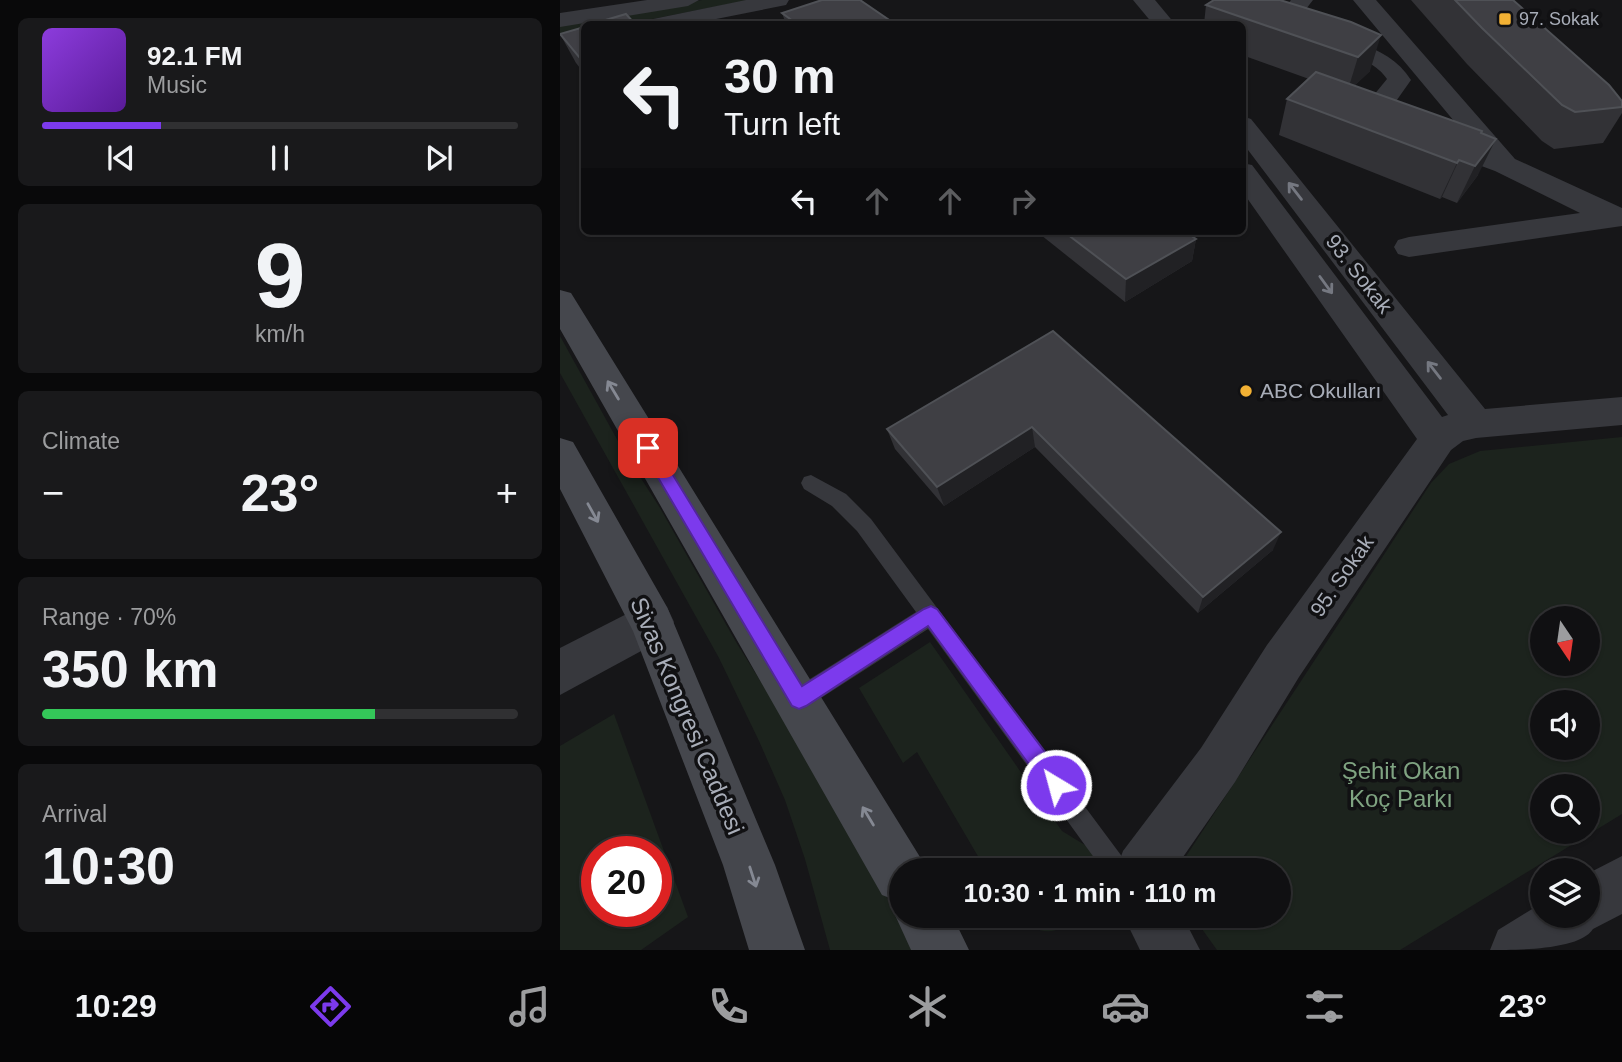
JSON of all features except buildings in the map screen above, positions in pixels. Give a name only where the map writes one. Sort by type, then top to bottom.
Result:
[{"type":"main road","points":[[560,300],[799,699],[891,858]]},
{"type":"main road","name":"Sivas Kongresi Caddesi","points":[[560,453],[652,622],[749,865],[776,950]]},
{"type":"main road","points":[[929,928],[941,950]]},
{"type":"street","points":[[560,20],[688,0]]},
{"type":"street","points":[[676,21],[778,0]]},
{"type":"street","points":[[1302,0],[1283,24],[1379,60],[1397,73],[1399,80],[1373,113],[1376,119],[1505,165],[1618,217]]},
{"type":"street","points":[[1364,0],[1505,165]]},
{"type":"street","points":[[1132,8],[1158,21]]},
{"type":"street","name":"93. Sokak","points":[[1246,129],[1476,424]]},
{"type":"street","name":"93. Sokak","points":[[1246,176],[1438,439]]},
{"type":"street","points":[[1409,247],[1618,217]]},
{"type":"street","points":[[1438,439],[1453,428],[1476,424],[1622,411]]},
{"type":"street","name":"95. Sokak","points":[[1151,858],[1218,765],[1283,661],[1438,439]]},
{"type":"street","points":[[560,673],[652,622]]},
{"type":"street","points":[[1600,897],[1622,883]]},
{"type":"street","points":[[1158,928],[1172,950]]},
{"type":"street","points":[[1518,950],[1552,928]]},
{"type":"lane","points":[[811,483],[839,500],[864,525],[1110,858]]},
{"type":"lane","points":[[799,699],[931,615]]},
{"type":"green space","points":[[702,0],[749,0],[642,21],[583,21]]},
{"type":"green space","points":[[581,21],[581,32],[560,36],[560,25]]},
{"type":"green space","points":[[560,336],[624,452],[660,508],[736,642],[845,816],[889,901],[889,928],[903,928],[914,950],[830,950],[805,859],[785,800],[759,741],[719,658],[560,373]]},
{"type":"green space","name":"Şehit Okan Koç Parkı","points":[[1622,437],[1622,814],[1600,827],[1600,774],[1530,774],[1530,844],[1573,844],[1550,858],[1530,858],[1530,870],[1400,950],[1217,950],[1201,928],[1291,928],[1291,858],[1185,858],[1431,483],[1449,464],[1480,451]]},
{"type":"green space","points":[[930,642],[1062,831],[1093,850],[1097,858],[979,858],[917,752],[903,763],[859,688]]},
{"type":"green space","points":[[614,714],[658,836],[581,836],[581,927],[672,927],[672,873],[688,917],[641,950],[560,950],[560,746]]},
{"type":"green space","points":[[1035,928],[1062,928],[1051,931]]},
{"type":"place","name":"97. Sokak","points":[[1505,19]]},
{"type":"place","name":"ABC Okulları","points":[[1246,391]]},
{"type":"route","points":[[648,448],[799,699],[931,615],[1056,785]]}]
